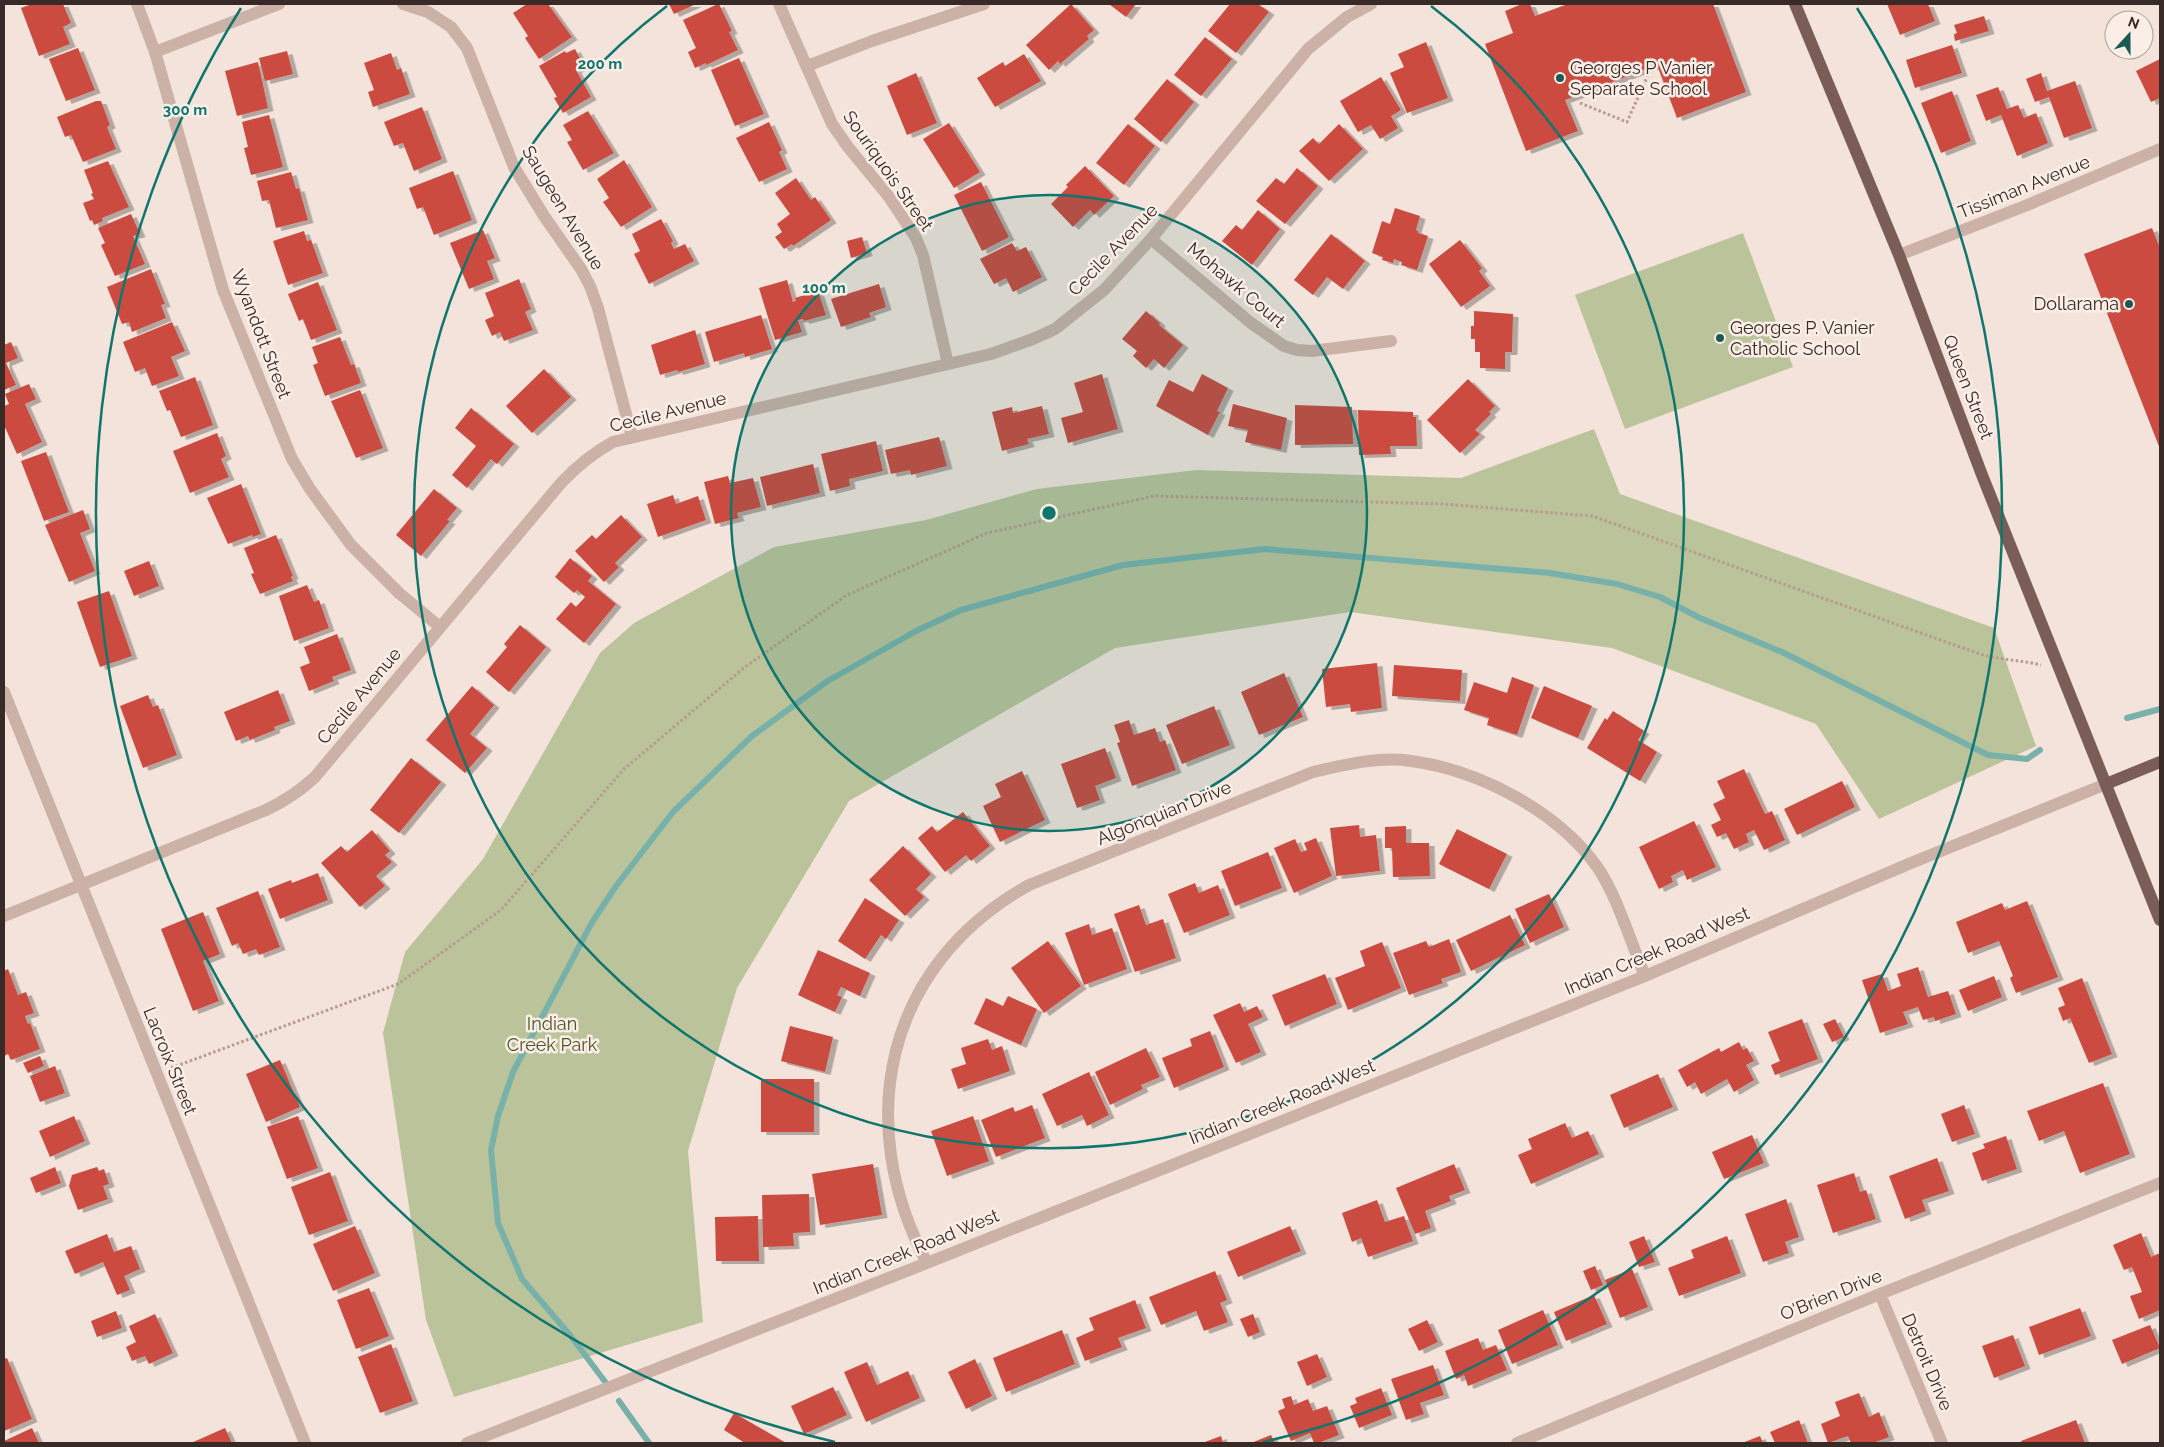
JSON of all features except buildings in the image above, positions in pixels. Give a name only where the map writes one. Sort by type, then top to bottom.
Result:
[{"type":"main road","name":"Queen Street","points":[[1794,4],[1899,255],[1982,476],[2160,920]]},
{"type":"main road","points":[[2106,784],[2160,762]]},
{"type":"street","name":"Wyandott Street","points":[[137,4],[156,52],[223,290],[292,459],[310,489],[351,545],[399,593],[440,628]]},
{"type":"street","points":[[156,52],[279,4]]},
{"type":"street","name":"Saugeen Avenue","points":[[403,4],[428,12],[451,27],[467,48],[514,167],[544,216],[581,268],[590,286],[598,308],[632,437]]},
{"type":"street","name":"Souriquois Street","points":[[779,4],[832,124],[848,147],[889,197],[916,238],[923,255],[948,364]]},
{"type":"street","points":[[807,66],[872,41],[984,4]]},
{"type":"street","name":"Cecile Avenue","points":[[4,916],[266,810],[282,803],[300,791],[315,777],[577,466],[596,451],[614,442],[632,437],[990,354],[1032,339],[1055,328],[1104,290],[1151,239],[1308,49],[1347,17],[1371,4]]},
{"type":"street","name":"Tissiman Avenue","points":[[1899,255],[2025,206],[2160,149]]},
{"type":"street","name":"Mohawk Court","points":[[1151,239],[1251,323],[1284,346],[1297,350],[1312,351],[1392,341]]},
{"type":"street","name":"Lacroix Street","points":[[4,692],[305,1443]]},
{"type":"street","name":"Algonquian Drive","points":[[927,1263],[914,1238],[905,1213],[890,1159],[887,1118],[888,1094],[894,1055],[912,1006],[930,973],[943,955],[980,918],[1004,899],[1029,885],[1313,772],[1345,764],[1381,760],[1410,760],[1475,778],[1504,790],[1538,810],[1571,838],[1585,852],[1608,885],[1645,976]]},
{"type":"street","name":"Indian Creek Road West","points":[[467,1443],[927,1263],[1645,976],[1911,863],[2106,784]]},
{"type":"street","name":"O'Brien Drive","points":[[1517,1443],[1880,1294],[2160,1183]]},
{"type":"street","name":"Detroit Drive","points":[[1880,1294],[1942,1443]]},
{"type":"path","points":[[1580,103],[1627,122],[1648,75]]},
{"type":"path","points":[[156,1073],[398,984],[501,910],[624,769],[745,666],[847,595],[987,533],[1154,496],[1444,504],[1592,516],[1980,654],[2001,660],[2026,661],[2060,670]]},
{"type":"green space","points":[[1743,233],[1793,367],[1625,429],[1575,295]]},
{"type":"green space","name":"Indian Creek Park","points":[[1594,429],[1620,494],[1994,628],[2036,746],[1879,819],[1816,724],[1612,648],[1350,612],[1115,648],[849,801],[737,988],[688,1151],[703,1322],[454,1397],[426,1320],[383,1033],[405,952],[483,859],[600,653],[634,623],[774,547],[926,520],[1037,489],[1196,470],[1461,478]]},
{"type":"waterway","points":[[606,1383],[570,1335],[522,1279],[498,1223],[491,1150],[498,1116],[513,1072],[591,924],[616,886],[673,812],[752,736],[826,682],[916,631],[961,610],[1123,565],[1265,549],[1550,573],[1617,584],[1660,597],[1700,618],[1782,652],[1988,755],[2027,759],[2040,750]]},
{"type":"waterway","points":[[2127,718],[2160,709]]},
{"type":"waterway","points":[[619,1401],[649,1443]]},
{"type":"place","name":"Georges P Vanier Separate School","points":[[1560,78]]},
{"type":"place","name":"Dollarama","points":[[2129,304]]},
{"type":"place","name":"Georges P. Vanier Catholic School","points":[[1720,338]]}]
